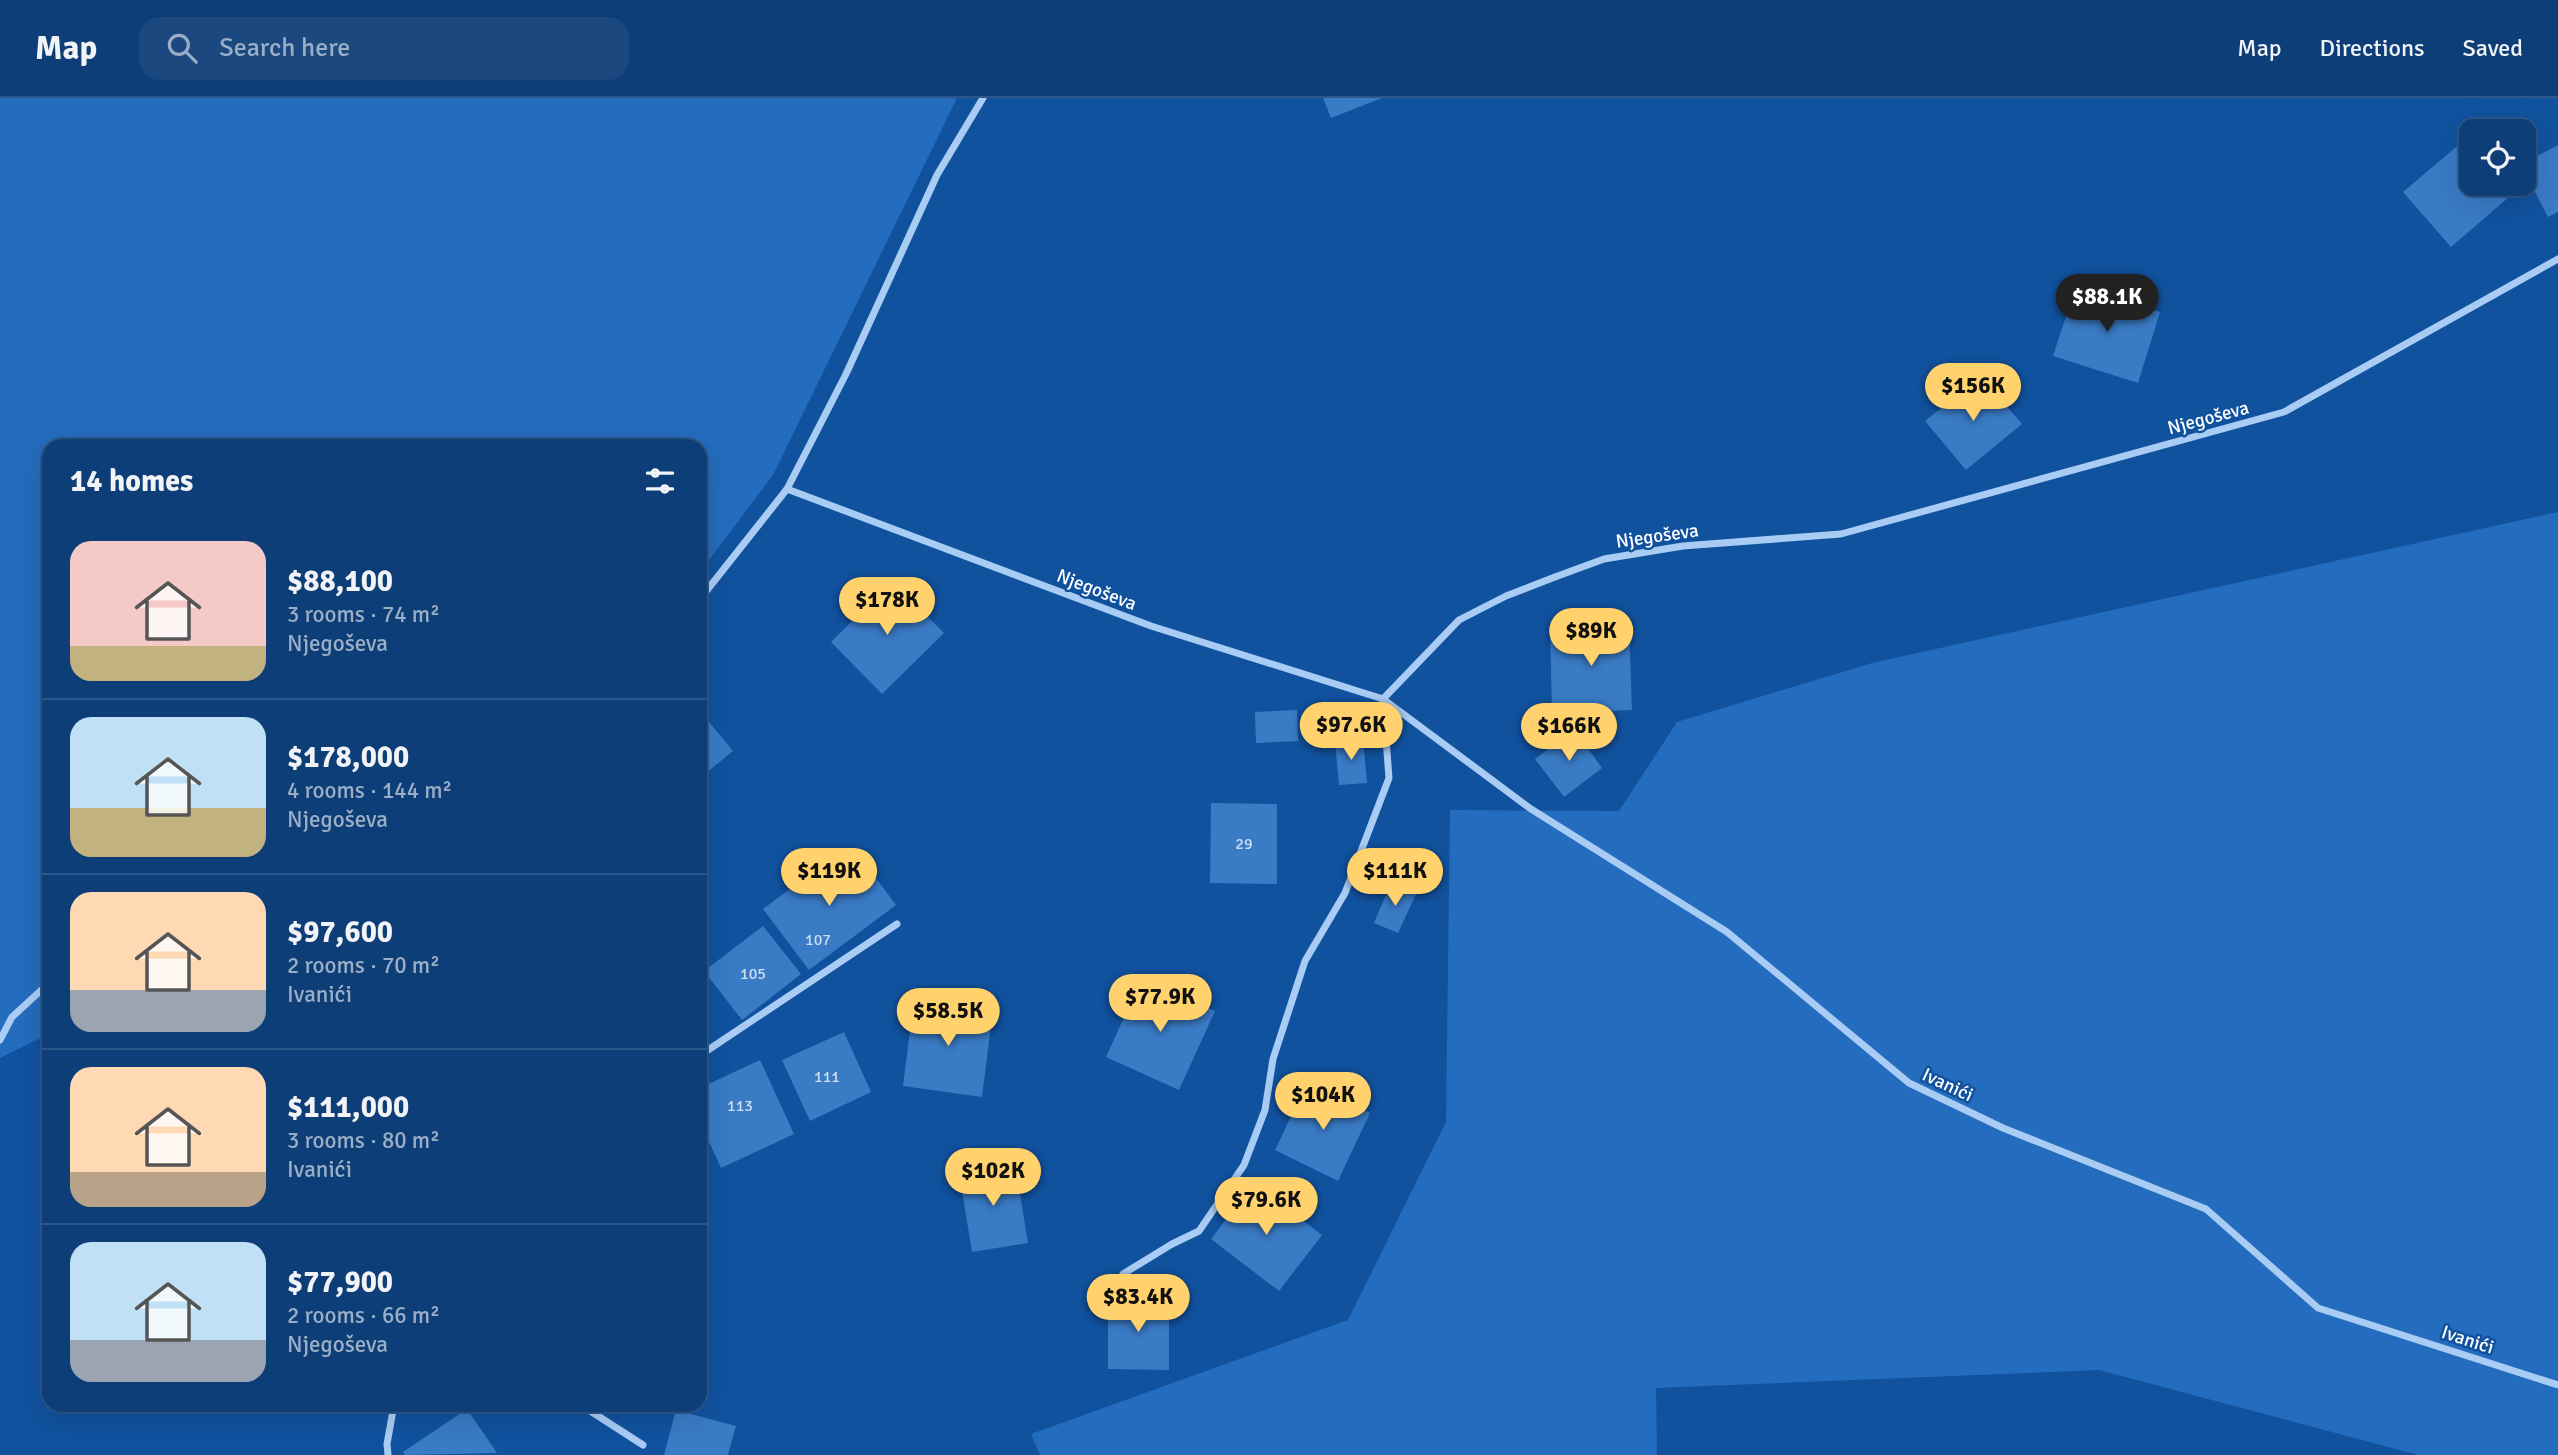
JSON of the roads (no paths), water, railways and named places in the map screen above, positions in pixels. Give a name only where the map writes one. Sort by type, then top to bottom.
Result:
[{"type":"street","points":[[707,590],[787,489],[846,374],[937,175],[983,98]]},
{"type":"street","name":"Njegoševa","points":[[787,489],[1151,626],[1383,699],[1459,620],[1506,596],[1567,572],[1604,559],[1683,547],[1841,534],[2284,412],[2558,259]]},
{"type":"street","points":[[1123,1274],[1199,1231],[1244,1165],[1265,1110],[1273,1059],[1305,961],[1345,893],[1389,778],[1383,699]]},
{"type":"street","name":"Ivanići","points":[[1383,699],[1531,810],[1727,932],[1909,1083],[2003,1128],[2206,1209],[2318,1308],[2558,1385]]},
{"type":"street","points":[[707,1050],[897,924]]},
{"type":"street","points":[[0,1040],[12,1017],[42,989]]},
{"type":"street","points":[[388,1455],[387,1444],[393,1412]]},
{"type":"street","points":[[592,1412],[643,1445]]}]
